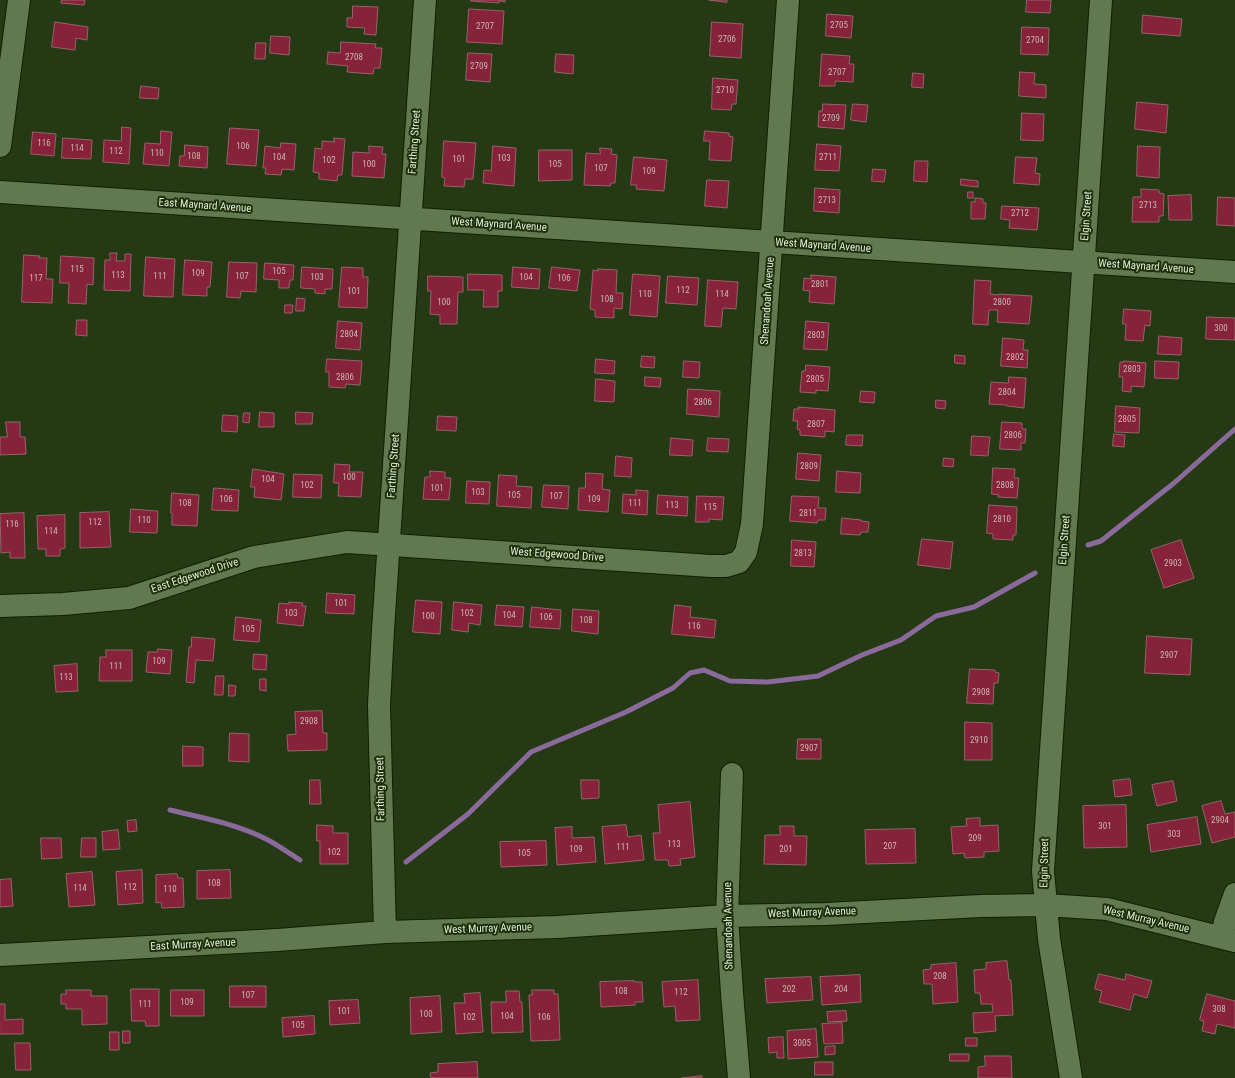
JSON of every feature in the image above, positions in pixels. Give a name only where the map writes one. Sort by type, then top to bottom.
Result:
[{"type":"street","points":[[0,146],[19,0]]},
{"type":"street","name":"Farthing Street","points":[[385,932],[379,705],[425,0]]},
{"type":"street","name":"Shenandoah Avenue","points":[[726,566],[740,562],[746,552],[752,524],[788,0]]},
{"type":"street","name":"Elgin Street","points":[[1071,1078],[1050,947],[1043,871],[1101,0]]},
{"type":"street","name":"East Maynard Avenue","points":[[0,192],[410,220]]},
{"type":"street","name":"West Maynard Avenue","points":[[410,220],[1235,272]]},
{"type":"street","name":"East Edgewood Drive","points":[[0,606],[63,604],[129,598],[254,557],[347,542],[389,545]]},
{"type":"street","name":"West Edgewood Drive","points":[[389,545],[726,566]]},
{"type":"street","name":"Shenandoah Avenue","points":[[732,774],[727,916],[739,1078]]},
{"type":"street","points":[[1229,939],[1225,922],[1235,894]]},
{"type":"street","name":"West Murray Avenue","points":[[385,932],[557,927],[727,916],[826,914],[981,906],[1046,905],[1107,909],[1229,939]]},
{"type":"street","name":"East Murray Avenue","points":[[0,955],[277,940],[385,932]]},
{"type":"building","points":[[62,0],[85,0],[84,5],[61,3]]},
{"type":"building","points":[[471,0],[505,0],[505,2],[499,1],[499,3]]},
{"type":"building","points":[[709,0],[727,0],[727,2]]},
{"type":"building","points":[[1027,0],[1051,0],[1050,13],[1026,12]]},
{"type":"building","points":[[353,6],[378,7],[376,35],[364,34],[365,28],[347,27],[347,18],[352,18]]},
{"type":"building","points":[[469,9],[504,11],[502,44],[467,42]]},
{"type":"building","points":[[827,14],[853,16],[851,38],[826,36]]},
{"type":"building","points":[[1143,15],[1182,19],[1180,36],[1142,33]]},
{"type":"building","points":[[55,22],[88,27],[87,40],[76,38],[75,50],[52,47]]},
{"type":"building","points":[[712,22],[743,24],[741,58],[710,56]]},
{"type":"building","points":[[1022,27],[1049,28],[1048,55],[1021,54]]},
{"type":"building","points":[[271,36],[290,37],[289,55],[270,53]]},
{"type":"building","points":[[341,42],[376,44],[375,48],[382,48],[380,68],[374,68],[373,74],[347,72],[348,66],[327,64],[328,52],[340,53]]},
{"type":"building","points":[[256,43],[266,43],[265,59],[255,59]]},
{"type":"building","points":[[468,53],[492,54],[490,82],[466,80]]},
{"type":"building","points":[[556,54],[574,55],[573,74],[555,72]]},
{"type":"building","points":[[822,54],[850,56],[849,64],[854,64],[853,82],[835,81],[835,86],[820,86]]},
{"type":"building","points":[[1020,72],[1035,73],[1034,84],[1046,85],[1046,98],[1019,96]]},
{"type":"building","points":[[913,73],[924,74],[923,88],[912,87]]},
{"type":"building","points":[[713,78],[738,80],[736,104],[732,104],[731,110],[712,109]]},
{"type":"building","points":[[141,86],[159,88],[158,99],[140,98]]},
{"type":"building","points":[[1137,102],[1168,105],[1166,133],[1135,129]]},
{"type":"building","points":[[823,104],[846,105],[844,129],[818,127],[819,111],[822,111]]},
{"type":"building","points":[[853,104],[868,105],[866,122],[851,120]]},
{"type":"building","points":[[1022,113],[1044,114],[1043,141],[1021,140]]},
{"type":"building","points":[[122,127],[131,128],[129,164],[103,162],[104,140],[121,141]]},
{"type":"building","points":[[230,128],[259,130],[256,166],[227,164]]},
{"type":"building","points":[[161,131],[172,132],[169,166],[143,164],[145,143],[160,144]]},
{"type":"building","points":[[705,131],[729,133],[729,136],[733,137],[731,161],[709,160],[710,141],[704,141]]},
{"type":"building","points":[[33,132],[56,134],[54,156],[31,154]]},
{"type":"building","points":[[63,138],[92,140],[91,159],[62,158]]},
{"type":"building","points":[[334,138],[345,139],[342,175],[338,175],[337,181],[319,179],[319,173],[313,172],[315,148],[322,149],[322,141],[334,142]]},
{"type":"building","points":[[444,141],[476,143],[473,179],[465,179],[464,187],[444,186],[445,178],[442,177]]},
{"type":"building","points":[[281,143],[296,144],[294,170],[282,169],[281,175],[265,174],[266,168],[263,168],[265,146],[280,148]]},
{"type":"building","points":[[817,144],[841,146],[839,171],[815,170]]},
{"type":"building","points":[[185,145],[208,147],[207,168],[179,166],[180,156],[184,156]]},
{"type":"building","points":[[369,146],[383,147],[382,154],[386,154],[384,178],[352,176],[353,152],[369,153]]},
{"type":"building","points":[[493,146],[516,148],[514,186],[483,183],[484,170],[491,171]]},
{"type":"building","points":[[1138,146],[1160,147],[1159,178],[1137,176]]},
{"type":"building","points":[[600,148],[612,149],[611,154],[617,155],[615,183],[611,183],[610,186],[584,185],[586,153],[600,154]]},
{"type":"building","points":[[539,150],[572,150],[572,180],[539,181]]},
{"type":"building","points":[[634,157],[667,160],[664,191],[636,189],[637,185],[631,185]]},
{"type":"building","points":[[1016,157],[1037,158],[1035,173],[1040,174],[1039,185],[1014,183]]},
{"type":"building","points":[[915,161],[928,161],[927,182],[914,181]]},
{"type":"building","points":[[873,169],[886,170],[884,182],[872,181]]},
{"type":"building","points":[[961,179],[978,181],[978,187],[961,185]]},
{"type":"building","points":[[707,180],[729,181],[727,208],[705,206]]},
{"type":"building","points":[[815,188],[840,190],[839,213],[814,211]]},
{"type":"building","points":[[1141,189],[1159,190],[1159,193],[1164,194],[1163,216],[1159,216],[1159,222],[1132,222],[1133,197],[1141,197]]},
{"type":"building","points":[[968,192],[973,192],[973,198],[968,198]]},
{"type":"building","points":[[1191,195],[1192,220],[1169,220],[1168,196]]},
{"type":"building","points":[[1218,197],[1235,198],[1235,226],[1217,225]]},
{"type":"building","points":[[975,198],[983,199],[983,203],[986,203],[985,219],[971,219],[971,202],[975,202]]},
{"type":"building","points":[[1002,206],[1039,208],[1037,230],[1009,228],[1010,220],[1001,219]]},
{"type":"building","points":[[110,253],[117,253],[116,261],[125,261],[125,254],[131,254],[130,291],[104,290],[105,260],[110,260]]},
{"type":"building","points":[[24,255],[47,258],[46,279],[53,279],[52,303],[22,302]]},
{"type":"building","points":[[61,256],[94,258],[93,285],[87,284],[86,304],[68,303],[69,283],[60,283]]},
{"type":"building","points":[[146,257],[175,259],[173,297],[144,296]]},
{"type":"building","points":[[185,260],[212,262],[210,287],[207,287],[207,296],[183,295]]},
{"type":"building","points":[[229,262],[257,263],[256,292],[241,291],[240,298],[227,297]]},
{"type":"building","points":[[265,263],[294,265],[293,280],[290,280],[289,288],[279,288],[279,280],[264,279]]},
{"type":"building","points":[[302,267],[333,269],[332,289],[325,289],[325,294],[315,293],[315,289],[301,288]]},
{"type":"building","points":[[342,267],[363,268],[363,277],[368,277],[367,308],[339,307]]},
{"type":"building","points":[[513,267],[540,269],[539,289],[512,287]]},
{"type":"building","points":[[552,267],[580,270],[577,291],[549,288]]},
{"type":"building","points":[[598,269],[617,270],[616,293],[623,293],[622,309],[614,308],[614,318],[595,317],[595,310],[590,309],[593,270],[598,271]]},
{"type":"building","points":[[468,274],[502,275],[502,291],[498,291],[498,307],[483,307],[484,290],[468,290]]},
{"type":"building","points":[[633,274],[660,276],[657,317],[630,315]]},
{"type":"building","points":[[811,275],[836,277],[834,304],[809,302],[810,291],[803,290],[804,278],[811,279]]},
{"type":"building","points":[[428,276],[463,277],[463,292],[458,292],[457,324],[440,324],[440,315],[430,314],[431,291],[428,291]]},
{"type":"building","points":[[668,276],[699,278],[697,305],[666,303]]},
{"type":"building","points":[[708,280],[738,282],[736,309],[723,308],[721,327],[705,326]]},
{"type":"building","points":[[975,280],[991,281],[990,294],[1032,296],[1029,324],[997,322],[998,310],[989,310],[988,325],[973,324]]},
{"type":"building","points":[[297,298],[305,299],[304,311],[296,311]]},
{"type":"building","points":[[285,305],[293,305],[292,313],[285,313]]},
{"type":"building","points":[[1124,309],[1151,311],[1150,326],[1145,325],[1143,341],[1125,340],[1126,324],[1123,324]]},
{"type":"building","points":[[1207,317],[1235,318],[1235,340],[1206,339]]},
{"type":"building","points":[[77,320],[87,320],[87,336],[76,335]]},
{"type":"building","points":[[338,321],[362,323],[360,350],[336,348]]},
{"type":"building","points":[[806,321],[829,323],[827,350],[804,349]]},
{"type":"building","points":[[1159,336],[1182,338],[1181,355],[1158,354]]},
{"type":"building","points":[[1003,338],[1024,340],[1023,350],[1028,350],[1027,368],[1001,366]]},
{"type":"building","points":[[955,355],[965,356],[965,364],[955,363]]},
{"type":"building","points":[[642,356],[655,357],[654,368],[641,367]]},
{"type":"building","points":[[327,359],[362,361],[360,385],[346,384],[345,388],[329,387],[329,372],[326,372]]},
{"type":"building","points":[[596,359],[615,361],[614,374],[595,373]]},
{"type":"building","points":[[684,361],[700,362],[699,378],[683,377]]},
{"type":"building","points":[[1155,361],[1179,362],[1178,379],[1155,378]]},
{"type":"building","points":[[1120,362],[1146,363],[1144,387],[1131,386],[1131,392],[1122,391],[1123,377],[1119,377]]},
{"type":"building","points":[[806,365],[830,367],[828,391],[816,390],[816,393],[800,392],[802,371],[805,371]]},
{"type":"building","points":[[645,377],[661,378],[660,387],[645,386]]},
{"type":"building","points":[[1009,377],[1026,378],[1024,408],[989,404],[991,382],[1008,383]]},
{"type":"building","points":[[596,379],[615,381],[614,402],[595,401]]},
{"type":"building","points":[[688,389],[720,391],[719,417],[687,414]]},
{"type":"building","points":[[861,391],[875,392],[874,403],[860,402]]},
{"type":"building","points":[[936,400],[946,401],[945,409],[936,408]]},
{"type":"building","points":[[1116,406],[1140,408],[1139,433],[1115,432]]},
{"type":"building","points":[[798,407],[835,410],[834,432],[825,431],[825,437],[800,435],[800,430],[797,429],[798,421],[793,421],[794,409],[799,409]]},
{"type":"building","points":[[260,412],[274,413],[274,427],[259,427]]},
{"type":"building","points":[[296,412],[313,413],[312,424],[296,424]]},
{"type":"building","points":[[244,413],[250,413],[249,423],[243,422]]},
{"type":"building","points":[[223,415],[238,416],[237,432],[222,431]]},
{"type":"building","points":[[438,416],[457,417],[456,431],[437,430]]},
{"type":"building","points":[[6,422],[20,422],[20,437],[25,437],[26,454],[0,455],[0,437],[7,437]]},
{"type":"building","points":[[1002,422],[1022,423],[1022,429],[1026,429],[1025,443],[1021,443],[1021,450],[1000,449]]},
{"type":"building","points":[[1114,434],[1125,435],[1124,447],[1113,446]]},
{"type":"building","points":[[847,435],[863,435],[862,446],[846,445]]},
{"type":"building","points":[[972,436],[990,437],[988,456],[971,455]]},
{"type":"building","points":[[671,438],[693,440],[692,456],[670,455]]},
{"type":"building","points":[[708,438],[729,439],[728,452],[707,451]]},
{"type":"building","points":[[798,453],[821,455],[819,481],[796,479]]},
{"type":"building","points":[[616,456],[632,458],[631,477],[615,476]]},
{"type":"building","points":[[944,458],[954,459],[953,467],[943,466]]},
{"type":"building","points":[[335,464],[350,465],[349,472],[363,472],[361,497],[338,496],[339,483],[334,483]]},
{"type":"building","points":[[993,468],[1015,469],[1014,478],[1019,478],[1017,498],[998,497],[999,495],[992,494]]},
{"type":"building","points":[[253,469],[284,474],[281,500],[254,497],[255,487],[251,487]]},
{"type":"building","points":[[430,471],[445,472],[445,478],[451,478],[449,500],[423,499],[425,477],[430,477]]},
{"type":"building","points":[[837,471],[861,473],[860,493],[836,492]]},
{"type":"building","points":[[586,473],[603,474],[602,489],[610,490],[608,512],[578,510],[579,488],[585,488]]},
{"type":"building","points":[[294,474],[322,475],[321,498],[293,497]]},
{"type":"building","points":[[499,475],[517,476],[516,486],[532,487],[531,508],[497,506]]},
{"type":"building","points":[[467,481],[490,482],[489,504],[466,503]]},
{"type":"building","points":[[544,485],[569,486],[568,509],[542,507]]},
{"type":"building","points":[[214,488],[239,490],[238,511],[212,510]]},
{"type":"building","points":[[636,490],[648,491],[647,515],[622,513],[623,494],[636,495]]},
{"type":"building","points":[[172,493],[199,495],[197,526],[172,525]]},
{"type":"building","points":[[658,495],[688,497],[687,516],[657,514]]},
{"type":"building","points":[[697,496],[724,497],[722,520],[709,519],[709,522],[696,522]]},
{"type":"building","points":[[792,496],[819,497],[818,508],[826,508],[825,520],[818,520],[817,523],[790,521]]},
{"type":"building","points":[[989,505],[1017,507],[1016,535],[1013,535],[1013,540],[993,539],[993,534],[987,533]]},
{"type":"building","points":[[131,509],[158,511],[157,533],[130,532]]},
{"type":"building","points":[[109,512],[111,547],[80,548],[80,513]]},
{"type":"building","points":[[24,513],[25,558],[10,558],[10,552],[1,553],[0,514]]},
{"type":"building","points":[[65,515],[65,548],[60,549],[60,556],[46,556],[46,549],[38,549],[37,516]]},
{"type":"building","points":[[842,518],[869,522],[868,532],[861,532],[860,535],[841,534]]},
{"type":"building","points":[[922,539],[953,542],[950,569],[918,565]]},
{"type":"building","points":[[792,540],[816,542],[814,567],[791,566]]},
{"type":"building","points":[[1181,540],[1194,578],[1164,588],[1151,550]]},
{"type":"building","points":[[327,593],[355,595],[354,614],[326,613]]},
{"type":"building","points":[[416,600],[442,602],[440,634],[413,632]]},
{"type":"building","points":[[289,602],[303,603],[302,606],[306,606],[303,626],[277,623],[279,603],[289,604]]},
{"type":"building","points":[[454,602],[482,605],[480,625],[469,623],[468,632],[452,630]]},
{"type":"building","points":[[497,605],[524,607],[522,627],[495,625]]},
{"type":"building","points":[[675,605],[691,607],[690,617],[716,620],[714,638],[672,634]]},
{"type":"building","points":[[532,607],[561,610],[560,629],[530,627]]},
{"type":"building","points":[[573,609],[599,611],[598,634],[572,631]]},
{"type":"building","points":[[236,617],[261,620],[259,642],[234,640]]},
{"type":"building","points":[[1147,636],[1192,639],[1190,675],[1145,673]]},
{"type":"building","points":[[192,637],[215,639],[213,661],[196,660],[194,683],[186,682],[189,647],[191,647]]},
{"type":"building","points":[[158,649],[172,650],[170,674],[146,672],[148,652],[157,652]]},
{"type":"building","points":[[106,650],[132,650],[132,681],[99,681],[100,657],[106,657]]},
{"type":"building","points":[[254,654],[267,655],[266,670],[253,669]]},
{"type":"building","points":[[77,664],[78,691],[56,692],[54,666]]},
{"type":"building","points":[[970,669],[995,670],[995,672],[999,673],[998,683],[994,683],[993,704],[967,703]]},
{"type":"building","points":[[216,676],[224,676],[223,695],[215,695]]},
{"type":"building","points":[[260,679],[266,679],[266,691],[260,690]]},
{"type":"building","points":[[229,685],[236,686],[235,696],[229,696]]},
{"type":"building","points":[[322,711],[323,733],[327,733],[327,750],[288,751],[287,735],[296,734],[295,712]]},
{"type":"building","points":[[965,722],[992,723],[992,760],[965,760]]},
{"type":"building","points":[[230,733],[249,734],[249,762],[229,761]]},
{"type":"building","points":[[798,739],[821,739],[821,759],[797,759]]},
{"type":"building","points":[[183,746],[203,747],[203,766],[183,766]]},
{"type":"building","points":[[1130,779],[1132,795],[1115,797],[1113,781]]},
{"type":"building","points":[[310,780],[320,780],[321,804],[310,804]]},
{"type":"building","points":[[581,780],[599,780],[599,798],[582,799]]},
{"type":"building","points":[[1173,781],[1177,801],[1157,806],[1152,785]]},
{"type":"building","points":[[1221,801],[1225,814],[1235,812],[1235,837],[1212,843],[1202,806]]},
{"type":"building","points":[[690,802],[695,857],[680,859],[681,865],[669,866],[668,860],[655,860],[653,833],[660,833],[658,805]]},
{"type":"building","points":[[1126,805],[1127,847],[1084,848],[1083,806]]},
{"type":"building","points":[[1197,817],[1201,844],[1151,852],[1147,825]]},
{"type":"building","points":[[980,818],[980,826],[998,825],[999,851],[984,852],[984,857],[965,858],[964,853],[953,854],[951,827],[967,826],[966,819]]},
{"type":"building","points":[[136,820],[137,831],[128,832],[127,821]]},
{"type":"building","points":[[317,825],[333,826],[333,833],[348,833],[348,864],[320,864],[320,841],[317,841]]},
{"type":"building","points":[[626,825],[628,837],[641,835],[644,860],[605,864],[602,827]]},
{"type":"building","points":[[780,826],[794,826],[794,836],[807,836],[806,865],[764,864],[765,835],[780,835]]},
{"type":"building","points":[[572,827],[572,838],[594,837],[596,862],[557,865],[555,828]]},
{"type":"building","points":[[915,829],[916,863],[866,864],[865,830]]},
{"type":"building","points":[[118,830],[120,849],[103,850],[102,832]]},
{"type":"building","points":[[41,838],[61,838],[62,858],[42,859]]},
{"type":"building","points":[[82,838],[96,838],[96,857],[81,857]]},
{"type":"building","points":[[546,841],[547,865],[501,867],[500,842]]},
{"type":"building","points":[[142,870],[143,903],[118,905],[116,872]]},
{"type":"building","points":[[230,870],[231,898],[197,899],[197,871]]},
{"type":"building","points":[[92,872],[95,905],[69,907],[66,874]]},
{"type":"building","points":[[177,874],[178,878],[183,878],[184,907],[162,908],[161,902],[156,903],[156,875]]},
{"type":"building","points":[[11,879],[13,906],[0,907],[0,880]]},
{"type":"building","points":[[1007,961],[1009,980],[1011,980],[1013,1015],[995,1016],[996,1031],[974,1033],[973,1013],[993,1012],[992,1004],[981,1004],[980,993],[975,993],[974,970],[986,969],[986,963]]},
{"type":"building","points":[[956,963],[958,1002],[933,1004],[932,984],[924,984],[923,970],[931,969],[931,965]]},
{"type":"building","points":[[1099,974],[1125,980],[1126,974],[1152,981],[1147,998],[1134,994],[1130,1010],[1099,1002],[1102,991],[1095,989]]},
{"type":"building","points":[[860,975],[861,1002],[822,1005],[820,977]]},
{"type":"building","points":[[811,977],[813,1000],[767,1003],[765,979]]},
{"type":"building","points":[[698,980],[700,1020],[676,1021],[675,1006],[664,1007],[662,982]]},
{"type":"building","points":[[600,982],[642,982],[643,1002],[635,1002],[635,1005],[601,1007]]},
{"type":"building","points":[[230,986],[266,986],[266,1007],[230,1007]]},
{"type":"building","points":[[131,989],[159,989],[159,1026],[146,1026],[145,1021],[132,1021]]},
{"type":"building","points":[[66,990],[91,990],[91,996],[107,996],[107,1024],[82,1025],[82,1009],[66,1009],[66,1004],[61,1004],[61,994],[66,994]]},
{"type":"building","points":[[171,990],[204,990],[204,1016],[171,1016]]},
{"type":"building","points":[[532,990],[554,990],[554,994],[558,994],[560,1040],[531,1041],[529,995],[532,995]]},
{"type":"building","points":[[506,991],[519,991],[520,1002],[522,1002],[523,1032],[492,1033],[491,1002],[506,1002]]},
{"type":"building","points":[[480,993],[483,1032],[456,1034],[454,1003],[465,1003],[464,994]]},
{"type":"building","points":[[1207,994],[1235,1001],[1235,1028],[1217,1024],[1215,1034],[1202,1031],[1204,1021],[1200,1020]]},
{"type":"building","points":[[440,996],[442,1032],[411,1034],[410,998]]},
{"type":"building","points":[[358,1000],[360,1023],[330,1025],[329,1001]]},
{"type":"building","points":[[0,1004],[5,1004],[5,1020],[23,1019],[23,1034],[0,1034]]},
{"type":"building","points":[[846,1011],[847,1021],[828,1022],[827,1012]]},
{"type":"building","points":[[314,1016],[315,1034],[283,1037],[282,1018]]},
{"type":"building","points":[[842,1023],[843,1043],[824,1044],[822,1024]]},
{"type":"building","points":[[816,1029],[818,1057],[788,1059],[787,1031]]},
{"type":"building","points":[[123,1031],[130,1031],[130,1043],[123,1043]]},
{"type":"building","points":[[110,1032],[119,1032],[119,1050],[110,1050]]},
{"type":"building","points":[[783,1037],[784,1058],[777,1058],[777,1052],[769,1053],[768,1038]]},
{"type":"building","points":[[966,1038],[977,1038],[977,1046],[966,1046]]},
{"type":"building","points":[[15,1043],[30,1043],[31,1070],[16,1070]]},
{"type":"building","points":[[835,1046],[835,1054],[825,1055],[825,1047]]},
{"type":"building","points":[[950,1054],[969,1054],[969,1061],[950,1061]]},
{"type":"building","points":[[985,1056],[1011,1056],[1012,1078],[978,1078],[978,1067],[985,1066]]},
{"type":"building","points":[[477,1062],[478,1078],[431,1078],[430,1073],[438,1072],[438,1064]]},
{"type":"building","points":[[815,1062],[833,1062],[833,1075],[815,1075]]},
{"type":"building","points":[[702,1076],[702,1078],[682,1078]]},
{"type":"waterway","points":[[1088,545],[1101,541],[1174,483],[1235,429]]},
{"type":"waterway","points":[[406,862],[468,814],[531,752],[626,712],[673,688],[690,673],[704,670],[730,681],[768,682],[818,676],[862,655],[901,640],[936,616],[974,607],[1035,573]]},
{"type":"waterway","points":[[170,810],[220,822],[257,834],[300,860]]}]
